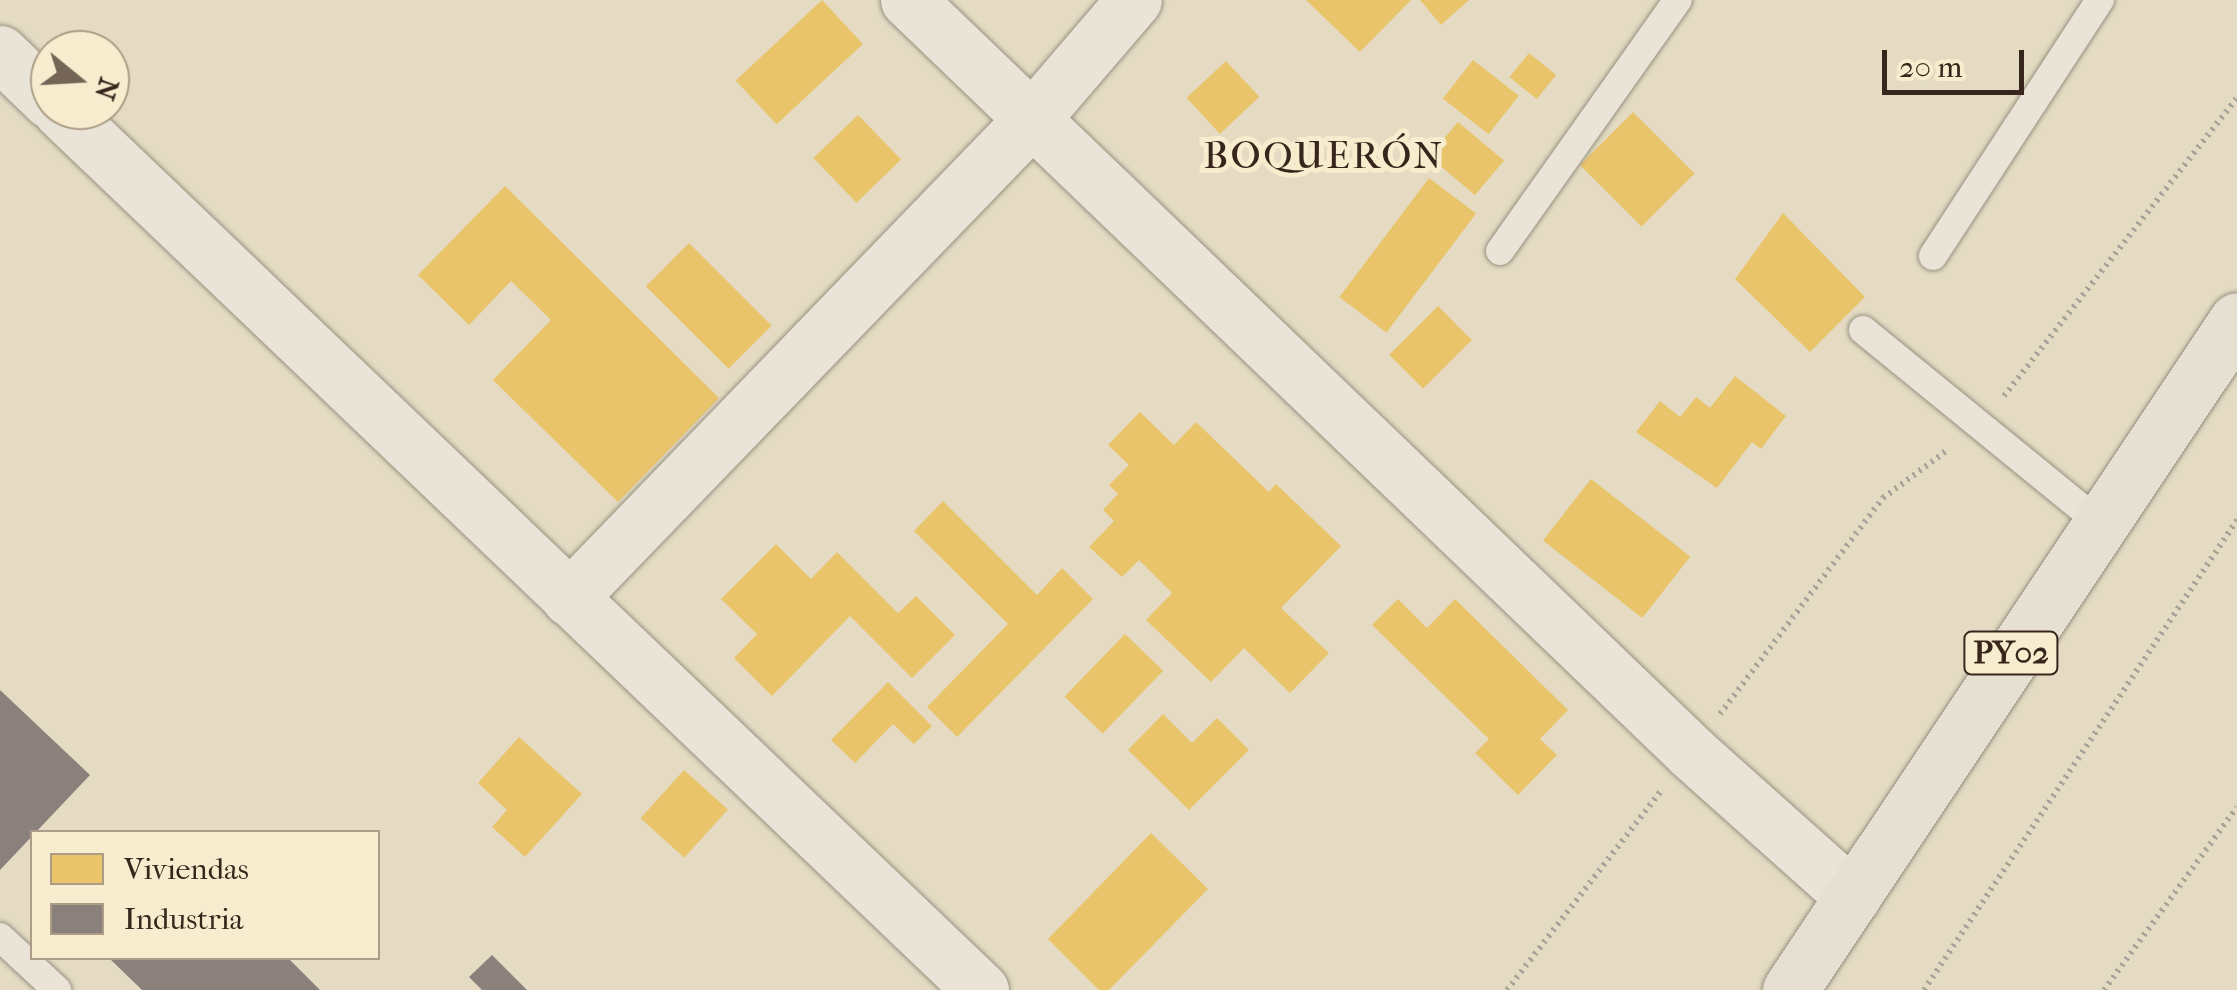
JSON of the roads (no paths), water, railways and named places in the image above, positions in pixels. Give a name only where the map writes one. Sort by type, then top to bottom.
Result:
[{"type":"main road","name":"PY02","points":[[1790,990],[2097,521],[2237,320]]},
{"type":"street","points":[[908,0],[1691,752],[1853,896]]},
{"type":"street","points":[[569,598],[1031,120],[1134,0]]},
{"type":"street","points":[[0,53],[30,81]]},
{"type":"street","points":[[81,130],[981,990]]},
{"type":"lane","points":[[1500,251],[1678,0]]},
{"type":"lane","points":[[1933,256],[2100,0]]},
{"type":"lane","points":[[1863,330],[2097,521]]},
{"type":"lane","points":[[0,936],[56,990]]},
{"type":"district","name":"BOQUERÓN","points":[[1324,156]]}]
